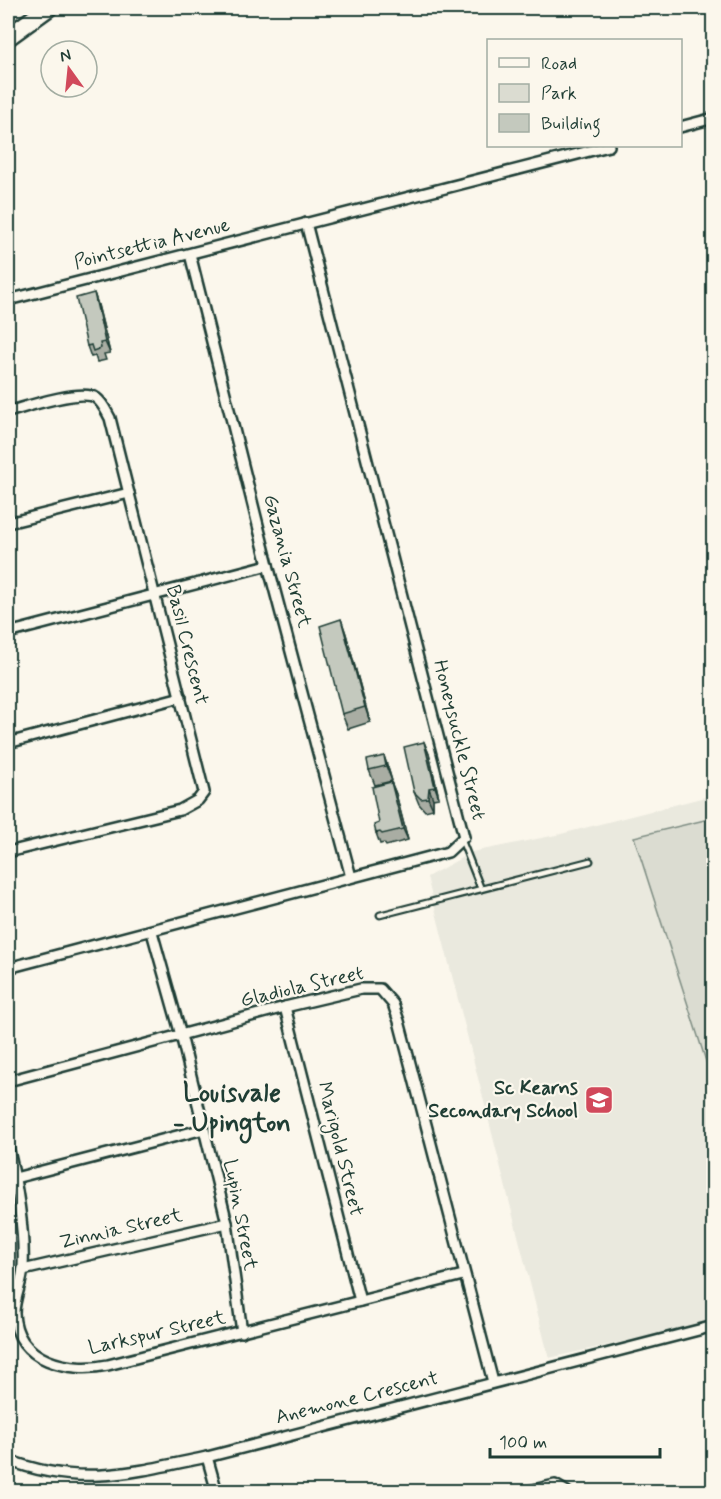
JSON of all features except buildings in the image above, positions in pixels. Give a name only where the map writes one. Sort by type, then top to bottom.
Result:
[{"type":"highway","points":[[8,37],[48,8]]},
{"type":"street","points":[[682,127],[714,118]]},
{"type":"street","name":"Pointsettia Avenue","points":[[8,300],[605,147]]},
{"type":"street","name":"Honeysuckle Street","points":[[8,968],[152,932],[448,852],[462,841],[463,827],[439,732],[306,224]]},
{"type":"street","name":"Gazania Street","points":[[190,254],[268,565],[351,877]]},
{"type":"street","name":"Basil Crescent","points":[[8,412],[74,396],[96,398],[110,418],[157,596],[204,792],[198,800],[180,810],[8,852]]},
{"type":"street","points":[[8,523],[129,493]]},
{"type":"street","points":[[8,633],[157,596],[268,565]]},
{"type":"street","points":[[8,743],[181,697]]},
{"type":"street","name":"Lupin Street","points":[[152,932],[181,1035],[227,1223],[242,1332]]},
{"type":"street","name":"Gladiola Street","points":[[8,1081],[285,1007],[371,988],[380,989],[387,994],[399,1021],[463,1275],[493,1382]]},
{"type":"street","name":"Marigold Street","points":[[285,1007],[360,1300]]},
{"type":"street","points":[[15,1178],[204,1129]]},
{"type":"street","name":"Larkspur Street","points":[[8,1146],[15,1178],[23,1270],[15,1302],[17,1327],[20,1337],[33,1353],[55,1363],[93,1368],[463,1275]]},
{"type":"street","name":"Zinnia Street","points":[[23,1270],[227,1223]]},
{"type":"street","name":"Anemone Crescent","points":[[8,1460],[53,1474],[81,1477],[124,1474],[207,1457],[714,1326]]},
{"type":"street","points":[[207,1457],[216,1491]]},
{"type":"street","points":[[524,1491],[555,1485],[567,1491]]},
{"type":"lane","points":[[462,841],[481,889]]},
{"type":"lane","points":[[380,915],[590,861]]},
{"type":"shaded area","name":"Sc Kearns Secondary School","points":[[713,795],[713,1322],[549,1358],[427,877],[472,852],[561,834]]},
{"type":"green space","points":[[714,818],[713,1083],[634,837]]},
{"type":"place","name":"Sc Kearns Secondary School","points":[[599,1100]]},
{"type":"district","name":"Louisvale - Upington","points":[[232,1109]]}]
